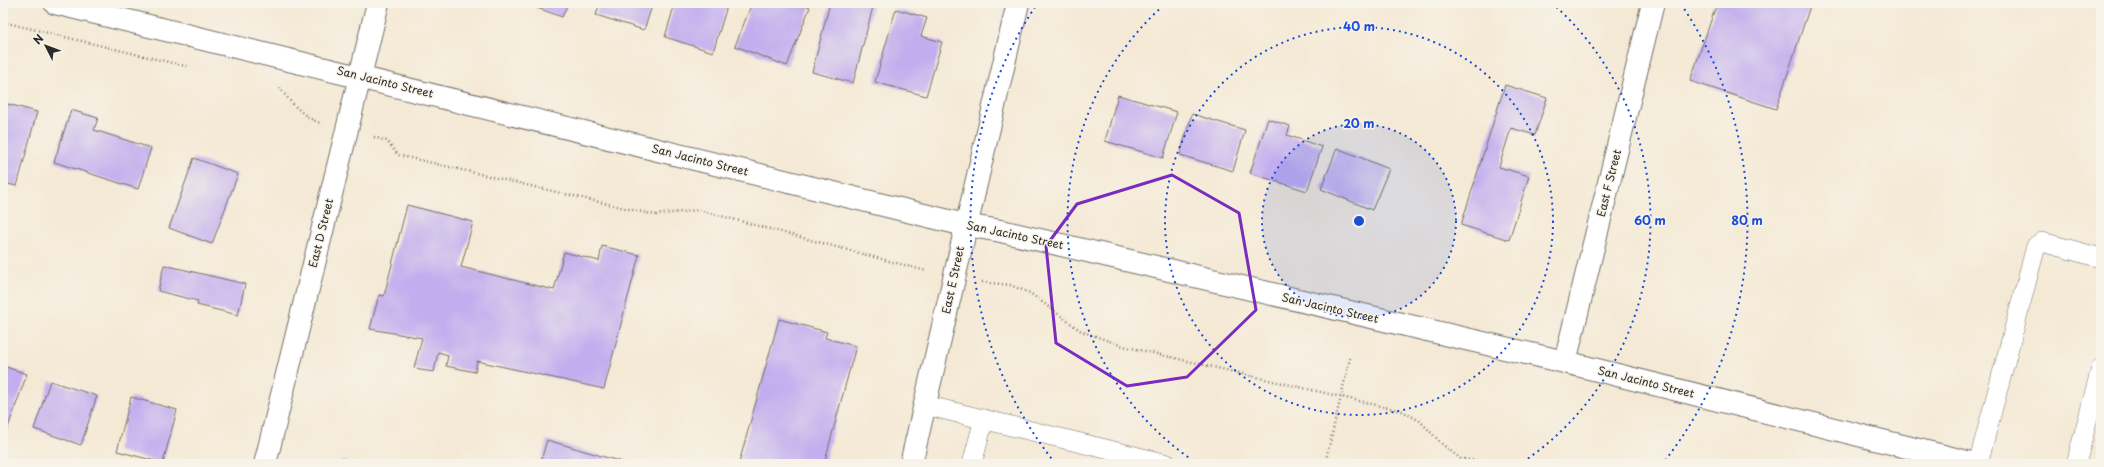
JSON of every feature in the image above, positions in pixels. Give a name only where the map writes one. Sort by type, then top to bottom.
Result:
[{"type":"street","name":"San Jacinto Street","points":[[55,3],[360,76],[965,225],[1001,231],[1565,362],[1976,464]]},
{"type":"street","name":"East D Street","points":[[265,464],[378,3]]},
{"type":"street","name":"East E Street","points":[[911,464],[965,225],[1018,3]]},
{"type":"street","name":"East F Street","points":[[1565,362],[1653,3]]},
{"type":"lane","points":[[1976,464],[2036,246],[2042,242],[2101,258]]},
{"type":"lane","points":[[2076,464],[2101,368]]},
{"type":"lane","points":[[925,405],[1167,464]]},
{"type":"lane","points":[[972,464],[984,419]]},
{"type":"path","points":[[3,22],[194,68]]},
{"type":"path","points":[[273,86],[279,87],[289,100],[315,121],[347,128],[388,141],[398,155],[655,215],[699,210],[954,278],[1010,285],[1030,293],[1082,331],[1123,346],[1402,411],[1420,421],[1443,445],[1460,459],[1506,464]]},
{"type":"path","points":[[1325,464],[1350,358]]},
{"type":"highlighted area","points":[[1172,175],[1239,213],[1256,310],[1187,377],[1127,386],[1056,343],[1046,246],[1077,204]]},
{"type":"building","points":[[524,3],[568,3],[562,17]]},
{"type":"building","points":[[600,3],[653,3],[644,30],[596,15]]},
{"type":"building","points":[[675,3],[728,3],[713,52],[665,37]]},
{"type":"building","points":[[752,3],[799,3],[810,7],[787,66],[735,46]]},
{"type":"building","points":[[830,3],[874,3],[853,83],[812,72]]},
{"type":"building","points":[[1717,3],[1811,3],[1776,109],[1690,81]]},
{"type":"building","points":[[896,9],[927,18],[921,36],[942,42],[926,96],[875,82]]},
{"type":"building","points":[[1505,85],[1547,98],[1535,135],[1511,128],[1499,167],[1529,176],[1509,240],[1461,225]]},
{"type":"building","points":[[1118,95],[1177,112],[1163,158],[1105,141]]},
{"type":"building","points":[[8,104],[37,112],[17,186],[3,183],[3,120]]},
{"type":"building","points":[[71,110],[98,118],[94,130],[151,148],[138,189],[54,162]]},
{"type":"building","points":[[1192,114],[1245,130],[1233,171],[1180,155]]},
{"type":"building","points":[[1268,119],[1290,126],[1287,135],[1322,147],[1307,191],[1250,173]]},
{"type":"building","points":[[1337,148],[1389,169],[1372,210],[1321,189]]},
{"type":"building","points":[[194,158],[238,174],[212,244],[169,228]]},
{"type":"building","points":[[407,205],[473,222],[461,267],[554,290],[564,252],[599,261],[602,246],[639,255],[604,389],[477,361],[475,372],[446,366],[448,355],[438,352],[434,372],[420,370],[414,368],[422,338],[370,329],[379,295],[384,296]]},
{"type":"building","points":[[164,265],[245,284],[238,315],[197,305],[198,301],[158,291]]},
{"type":"building","points":[[779,319],[827,332],[825,338],[856,346],[824,464],[739,463]]},
{"type":"building","points":[[3,366],[27,374],[7,430],[3,429]]},
{"type":"building","points":[[50,381],[97,396],[81,445],[34,429]]},
{"type":"building","points":[[131,397],[177,410],[163,463],[117,451]]},
{"type":"building","points":[[547,440],[629,464],[540,464]]},
{"type":"building","points":[[342,460],[352,464],[340,464]]}]
